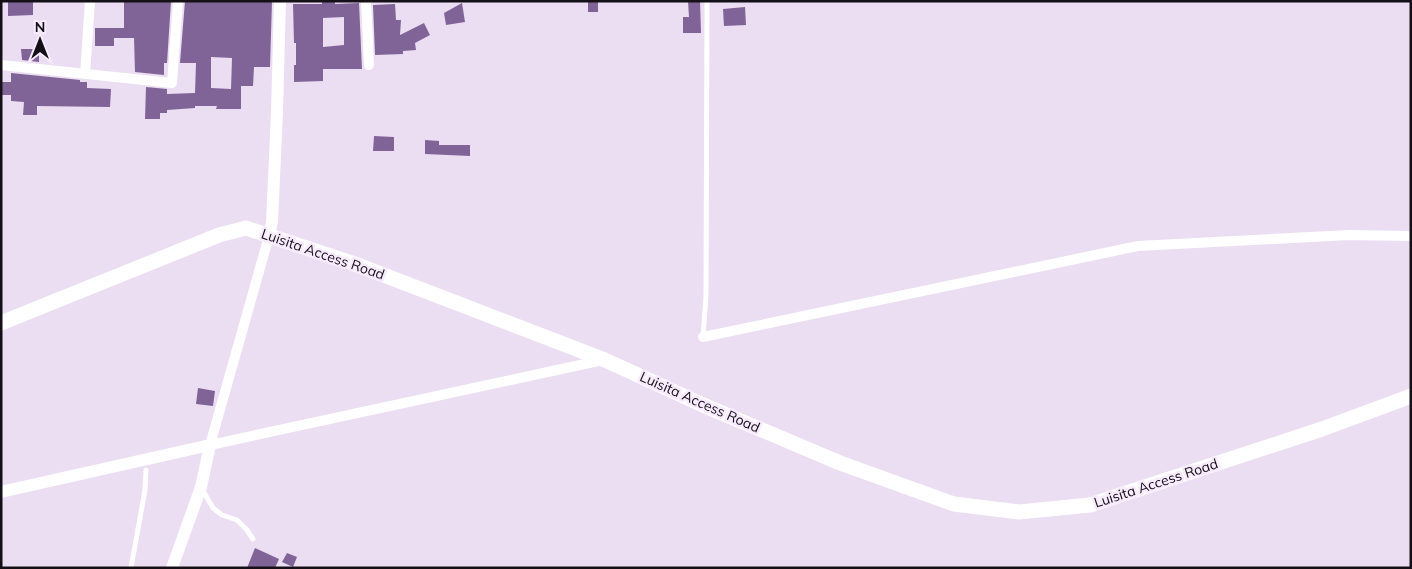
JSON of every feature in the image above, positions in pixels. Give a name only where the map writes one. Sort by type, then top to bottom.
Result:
[{"type":"main road","name":"Luisita Access Road","points":[[1,323],[219,234],[246,228],[355,264],[605,360],[840,463],[954,504],[1019,512],[1090,505],[1322,429],[1411,396]]},
{"type":"street","points":[[85,74],[90,1]]},
{"type":"street","points":[[1,65],[172,83],[178,1]]},
{"type":"street","points":[[172,568],[201,487],[210,445],[272,222],[280,1]]},
{"type":"street","points":[[366,1],[369,65]]},
{"type":"street","points":[[703,337],[1138,246],[1349,234],[1411,236]]},
{"type":"street","points":[[1,492],[605,360]]},
{"type":"lane","points":[[703,337],[706,296],[707,1]]},
{"type":"lane","points":[[131,568],[145,490],[146,470]]},
{"type":"lane","points":[[201,487],[213,508],[222,515],[237,520],[253,539]]},
{"type":"building","points":[[8,1],[33,1],[33,15],[8,16]]},
{"type":"building","points":[[124,1],[171,1],[167,63],[164,63],[164,75],[135,72],[134,38],[114,38],[114,46],[95,46],[95,28],[124,28]]},
{"type":"building","points":[[185,1],[272,1],[270,67],[254,67],[253,86],[241,86],[241,109],[216,109],[217,106],[195,106],[195,108],[167,110],[167,113],[160,113],[160,119],[145,119],[146,87],[167,89],[167,94],[195,93],[196,63],[180,63]],"holes":[[[211,57],[232,58],[231,89],[211,88]]]},
{"type":"building","points":[[322,1],[335,1],[335,4],[359,3],[362,69],[323,69],[323,81],[294,82],[296,43],[294,43],[293,4],[322,4]],"holes":[[[344,17],[344,45],[323,47],[323,18]]]},
{"type":"building","points":[[588,1],[598,1],[598,12],[588,12]]},
{"type":"building","points":[[688,1],[700,1],[701,33],[683,33],[683,17],[689,17]]},
{"type":"building","points":[[462,3],[465,22],[446,25],[444,13]]},
{"type":"building","points":[[395,4],[396,20],[401,20],[400,35],[424,23],[430,35],[415,43],[416,50],[403,51],[403,54],[375,55],[373,5]]},
{"type":"building","points":[[745,7],[746,25],[724,26],[723,9]]},
{"type":"building","points":[[21,49],[39,49],[39,62],[22,60]]},
{"type":"building","points":[[11,73],[80,80],[80,82],[87,82],[87,88],[111,89],[110,107],[37,106],[37,115],[23,115],[24,102],[11,101],[11,95],[1,95],[1,82],[11,82]]},
{"type":"building","points":[[374,136],[394,137],[394,151],[373,151]]},
{"type":"building","points":[[425,140],[439,141],[439,145],[470,145],[470,156],[425,154]]},
{"type":"building","points":[[198,388],[215,391],[213,406],[196,404]]},
{"type":"building","points":[[255,548],[279,559],[275,568],[247,568]]},
{"type":"building","points":[[287,553],[297,557],[293,567],[282,562]]}]
